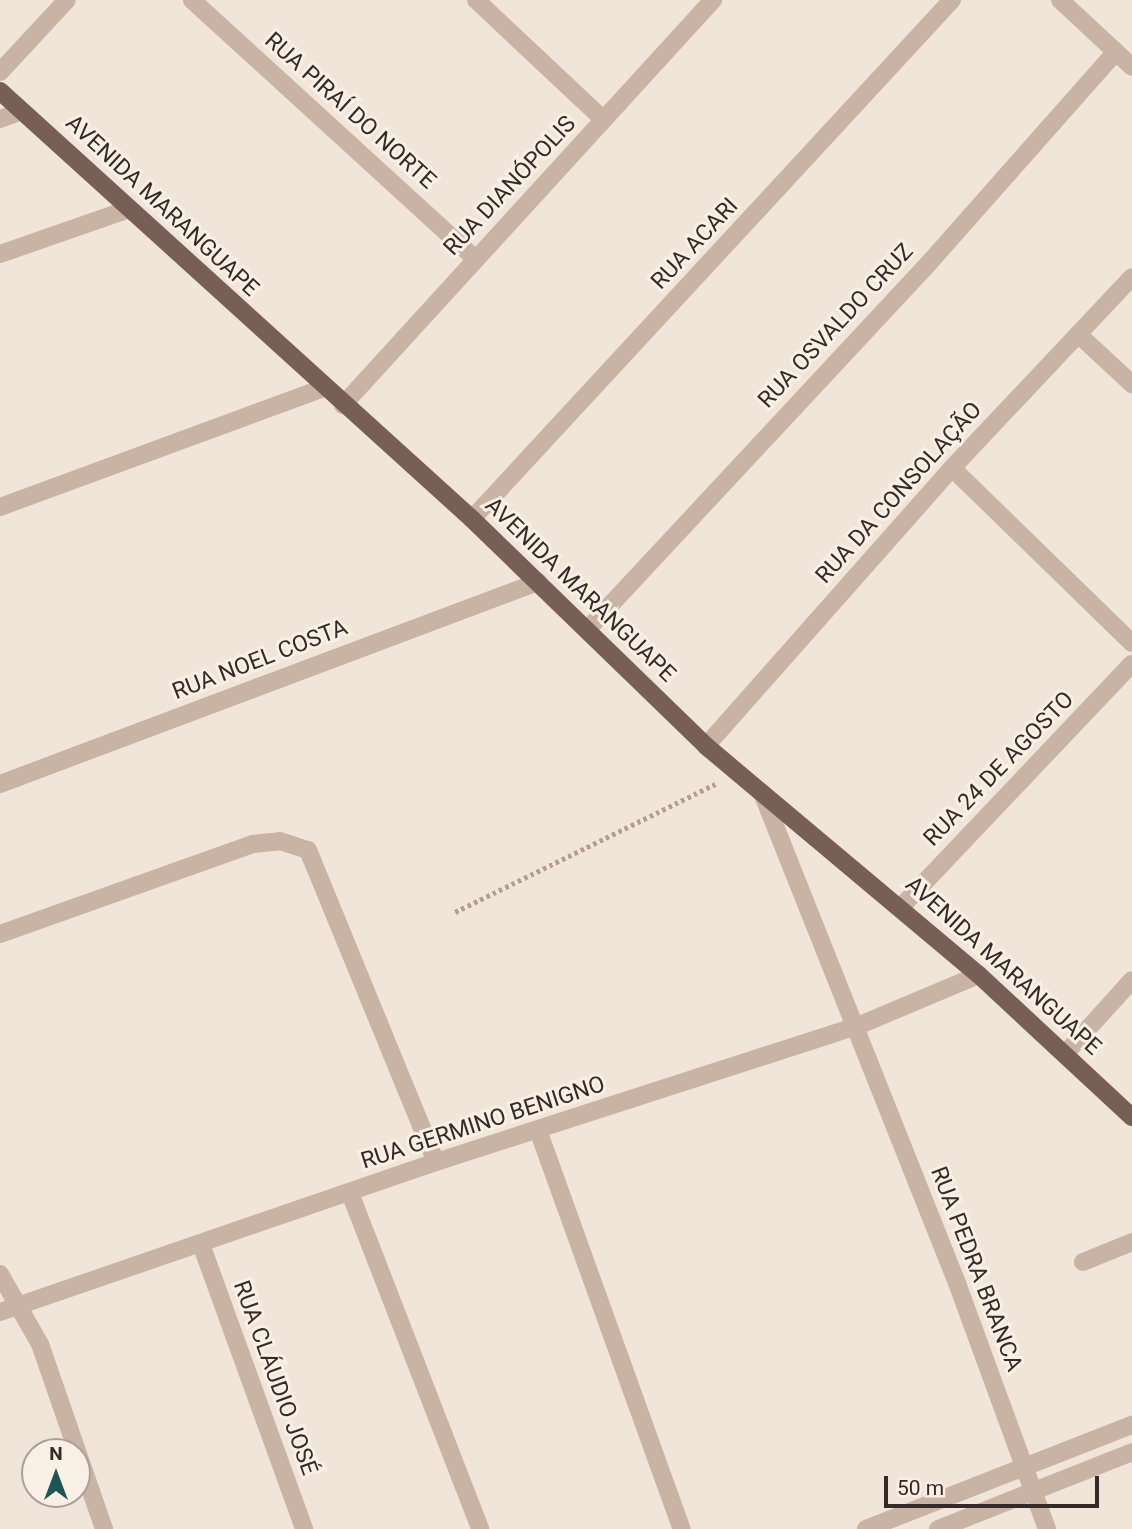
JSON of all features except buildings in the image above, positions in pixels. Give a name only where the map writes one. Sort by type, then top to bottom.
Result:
[{"type":"main road","name":"AVENIDA MARANGUAPE","points":[[0,90],[323,388],[472,519],[706,746],[901,907],[1066,1053],[1132,1117]]},
{"type":"street","points":[[0,72],[66,0]]},
{"type":"street","name":"RUA PIRAÍ DO NORTE","points":[[191,0],[476,259]]},
{"type":"street","points":[[476,0],[604,120]]},
{"type":"street","name":"RUA DIANÓPOLIS","points":[[343,405],[713,0]]},
{"type":"street","name":"RUA ACARI","points":[[472,519],[952,0]]},
{"type":"street","points":[[1060,0],[1132,67]]},
{"type":"street","name":"RUA OSVALDO CRUZ","points":[[586,630],[929,263],[1116,52]]},
{"type":"street","points":[[0,120],[22,110]]},
{"type":"street","points":[[0,254],[129,209]]},
{"type":"street","name":"RUA DA CONSOLAÇÃO","points":[[706,746],[952,468],[1078,334],[1129,288]]},
{"type":"street","points":[[1078,334],[1132,384]]},
{"type":"street","points":[[0,507],[323,388]]},
{"type":"street","points":[[952,468],[1132,643]]},
{"type":"street","name":"RUA NOEL COSTA","points":[[0,785],[538,582]]},
{"type":"street","name":"RUA 24 DE AGOSTO","points":[[901,907],[1132,664]]},
{"type":"street","name":"RUA PEDRA BRANCA","points":[[762,793],[957,1283],[1047,1529]]},
{"type":"street","points":[[0,934],[253,844],[280,841],[308,850],[436,1162]]},
{"type":"street","name":"RUA GERMINO BENIGNO","points":[[0,1312],[436,1162],[855,1027],[979,975]]},
{"type":"street","points":[[1066,1053],[1132,980]]},
{"type":"street","points":[[538,1130],[682,1529]]},
{"type":"street","points":[[351,1193],[480,1529]]},
{"type":"street","points":[[1083,1262],[1132,1242]]},
{"type":"street","name":"RUA CLÁUDIO JOSÉ","points":[[201,1244],[303,1529]]},
{"type":"street","points":[[0,1274],[20,1304],[40,1344],[104,1529]]},
{"type":"street","points":[[866,1529],[1024,1470],[1132,1425]]},
{"type":"street","points":[[938,1529],[1132,1452]]},
{"type":"path","points":[[455,912],[738,773]]}]
